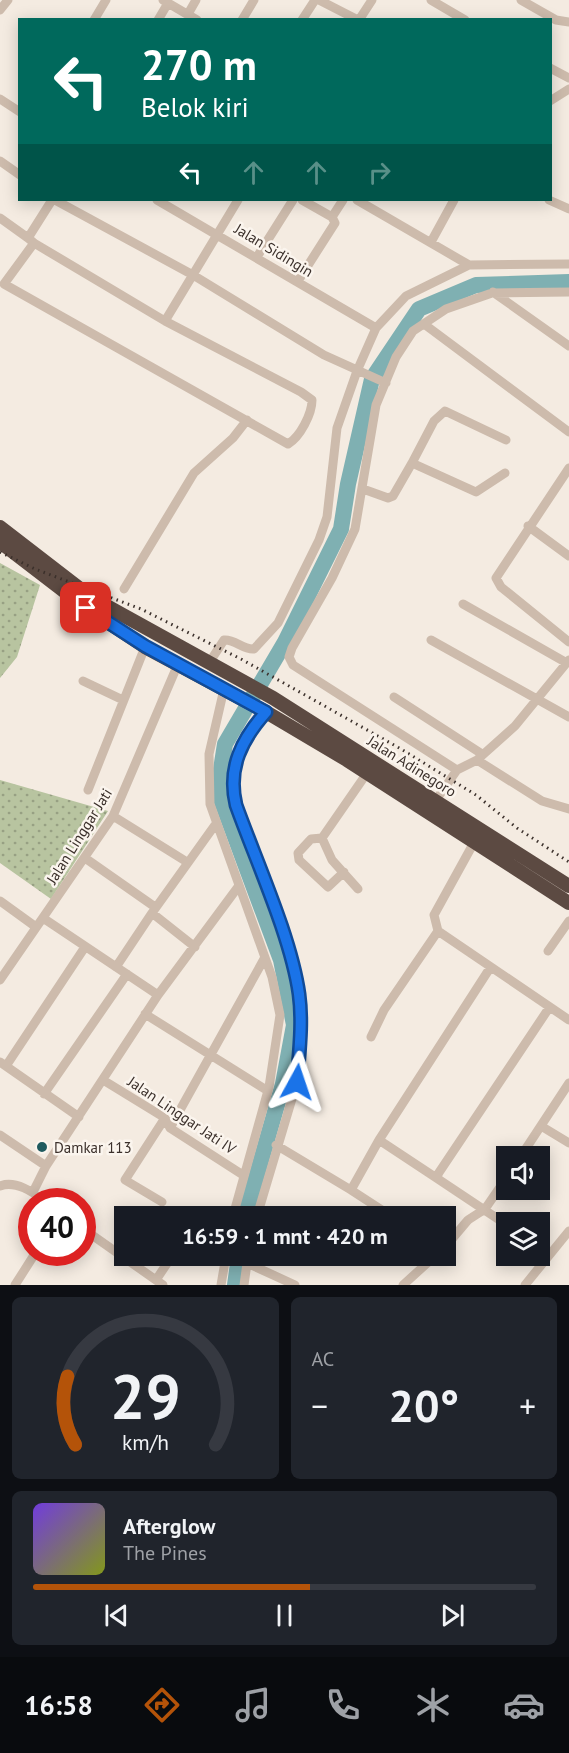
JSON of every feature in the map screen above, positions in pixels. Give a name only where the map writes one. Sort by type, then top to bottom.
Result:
[{"type":"highway","name":"Jalan Adinegoro","points":[[1,533],[92,598],[273,699],[350,754],[478,836],[569,903]]},
{"type":"highway","name":"Jalan Adinegoro","points":[[1,533],[86,608],[145,646],[226,691],[350,754]]},
{"type":"highway","name":"Jalan Adinegoro","points":[[371,767],[436,800],[478,836],[569,886]]},
{"type":"street","points":[[0,10],[8,0]]},
{"type":"street","points":[[95,18],[106,0]]},
{"type":"street","points":[[188,14],[196,0]]},
{"type":"street","points":[[243,18],[254,0]]},
{"type":"street","points":[[303,18],[315,0]]},
{"type":"street","points":[[320,0],[354,18]]},
{"type":"street","points":[[359,18],[372,0]]},
{"type":"street","points":[[431,0],[462,18]]},
{"type":"street","points":[[521,0],[556,20],[569,22]]},
{"type":"street","points":[[159,18],[165,2],[194,18]]},
{"type":"street","points":[[552,69],[569,78]]},
{"type":"street","points":[[552,100],[569,89]]},
{"type":"street","points":[[0,99],[18,111]]},
{"type":"street","points":[[0,161],[18,174]]},
{"type":"street","points":[[0,218],[31,241],[165,321],[301,392],[312,400],[312,410],[291,443],[4,284],[31,241],[53,201]]},
{"type":"street","points":[[56,201],[193,275],[324,355],[384,382]]},
{"type":"street","name":"Jalan Sidingin","points":[[159,201],[376,328]]},
{"type":"street","points":[[165,321],[237,201]]},
{"type":"street","points":[[257,257],[291,201]]},
{"type":"street","points":[[298,281],[334,227],[335,219],[304,201]]},
{"type":"street","points":[[332,217],[342,201]]},
{"type":"street","points":[[359,201],[469,265]]},
{"type":"street","points":[[551,201],[569,209]]},
{"type":"street","points":[[431,242],[453,202]]},
{"type":"street","points":[[209,663],[224,640],[228,639],[248,650],[254,649],[278,623],[320,540],[327,517],[337,428],[376,328],[406,296],[469,265],[569,264]]},
{"type":"street","points":[[457,770],[293,665],[290,657],[355,529],[376,405],[384,382],[413,331],[446,309],[493,292],[569,292]]},
{"type":"street","points":[[493,292],[569,346]]},
{"type":"street","points":[[424,324],[569,432]]},
{"type":"street","points":[[363,489],[388,498],[393,496],[434,421],[445,411],[506,440]]},
{"type":"street","points":[[124,589],[194,473],[227,443],[247,420]]},
{"type":"street","points":[[412,463],[476,492],[505,473]]},
{"type":"street","points":[[569,468],[528,526],[496,578],[498,584],[569,642]]},
{"type":"street","points":[[528,526],[569,556]]},
{"type":"street","points":[[436,800],[457,770],[480,757],[509,732],[568,662],[463,604]]},
{"type":"street","points":[[431,640],[569,717]]},
{"type":"street","points":[[88,790],[145,646]]},
{"type":"street","name":"Jalan Linggar Jati","points":[[0,978],[113,816],[178,664]]},
{"type":"street","points":[[83,681],[123,700]]},
{"type":"street","points":[[226,691],[208,754],[207,774],[215,825],[279,1005],[268,1091],[235,1206]]},
{"type":"street","points":[[394,697],[542,801],[569,809]]},
{"type":"street","points":[[260,1206],[276,1145],[297,1082],[300,1015],[299,993],[279,923],[236,805],[233,787],[240,748],[265,711]]},
{"type":"street","points":[[344,872],[328,887],[299,860],[298,854],[307,842],[322,838],[371,767]]},
{"type":"street","points":[[113,816],[187,862]]},
{"type":"street","points":[[116,967],[187,862],[215,825]]},
{"type":"street","points":[[478,836],[434,915],[438,931],[569,1020]]},
{"type":"street","points":[[322,838],[332,860],[358,889]]},
{"type":"street","points":[[85,858],[154,910],[195,946]]},
{"type":"street","points":[[35,1188],[46,1166],[145,1014],[238,887]]},
{"type":"street","points":[[0,902],[36,927]]},
{"type":"street","points":[[43,918],[158,995]]},
{"type":"street","points":[[548,951],[569,921]]},
{"type":"street","points":[[371,1037],[384,1010],[438,931]]},
{"type":"street","points":[[79,1117],[3,1064],[85,947]]},
{"type":"street","points":[[170,1128],[264,959]]},
{"type":"street","points":[[351,1190],[379,1140],[490,968]]},
{"type":"street","points":[[44,1094],[127,974]]},
{"type":"street","points":[[438,1179],[438,1174],[549,1008]]},
{"type":"street","points":[[145,1014],[268,1091]]},
{"type":"street","name":"Jalan Linggar Jati IV","points":[[103,1080],[165,1118],[170,1128],[243,1175]]},
{"type":"street","points":[[527,1146],[569,1083]]},
{"type":"street","points":[[162,1202],[125,1180],[165,1118]]},
{"type":"street","points":[[541,1126],[569,1143]]},
{"type":"street","points":[[0,1135],[46,1166]]},
{"type":"street","points":[[379,1140],[496,1217]]},
{"type":"street","points":[[276,1145],[376,1206]]},
{"type":"street","points":[[0,1186],[8,1184],[20,1188]]},
{"type":"street","points":[[456,1234],[468,1220],[485,1209],[496,1193]]},
{"type":"street","points":[[550,1248],[569,1231]]},
{"type":"street","points":[[96,1238],[159,1283],[167,1266]]},
{"type":"street","points":[[15,1285],[27,1266]]},
{"type":"street","points":[[221,1285],[224,1266]]},
{"type":"street","points":[[244,1285],[246,1266]]},
{"type":"street","points":[[260,1266],[295,1285]]},
{"type":"street","points":[[403,1285],[424,1266]]},
{"type":"street","points":[[525,1285],[537,1266]]},
{"type":"green space","points":[[0,563],[40,585],[17,657],[0,678]]},
{"type":"green space","points":[[0,780],[108,811],[51,899],[0,863]]},
{"type":"waterway","points":[[248,1206],[283,1084],[294,1025],[281,960],[222,802],[219,782],[225,744],[285,642],[341,529],[348,484],[372,379],[419,309],[476,285],[569,282]]},
{"type":"waterway","points":[[235,1285],[238,1266]]},
{"type":"railway","points":[[0,552],[35,569],[141,609],[241,659],[401,749],[476,795],[517,828],[569,862]]},
{"type":"place","name":"Damkar 113","points":[[42,1147]]},
{"type":"route","points":[[86,608],[145,646],[266,712],[252,728],[240,748],[233,787],[236,805],[279,923],[299,993],[297,1082]]}]
